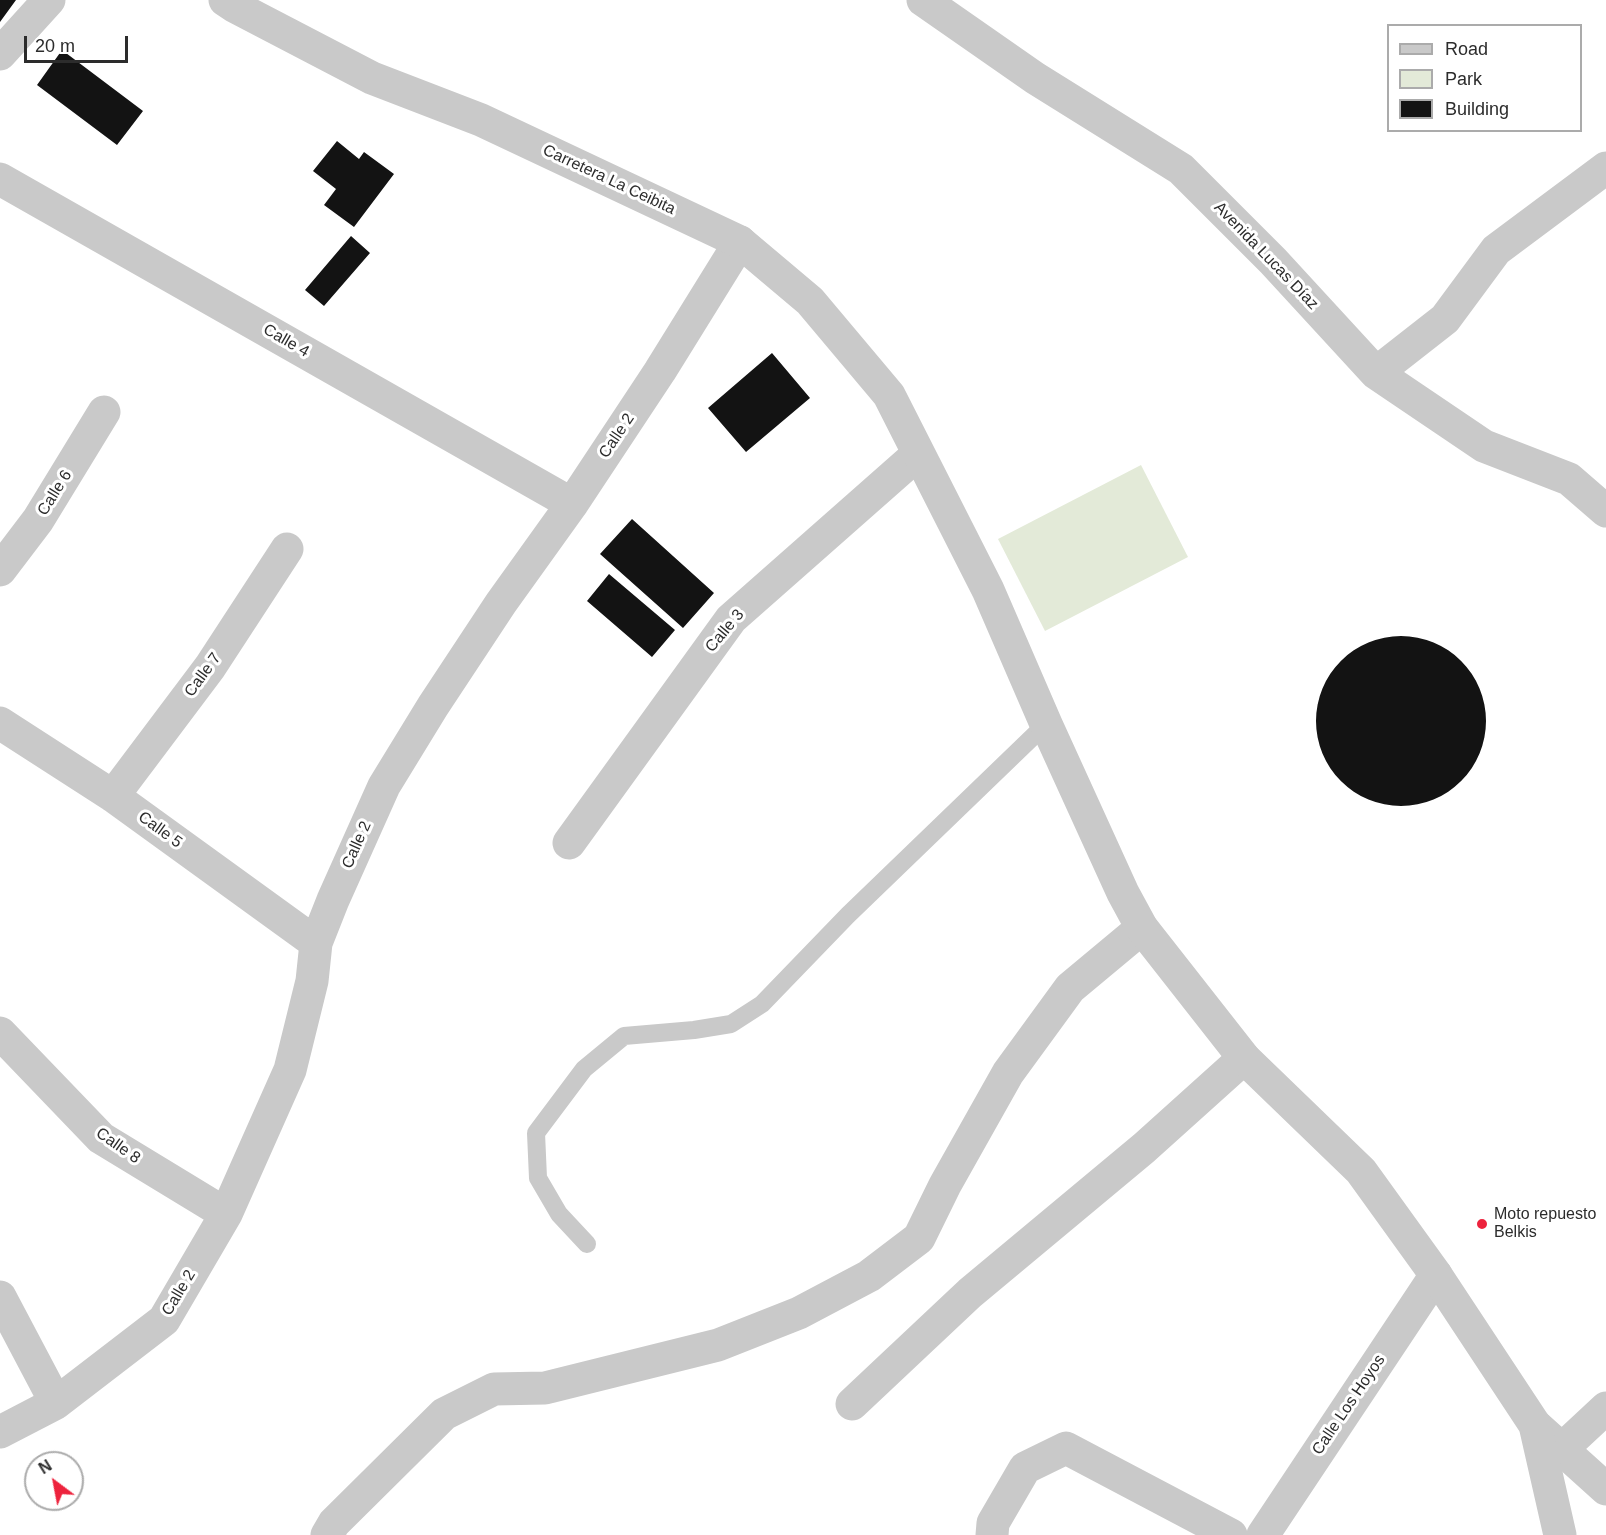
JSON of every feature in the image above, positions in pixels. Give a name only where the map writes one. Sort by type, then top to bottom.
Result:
[{"type":"street","points":[[0,54],[49,0]]},
{"type":"street","name":"Carretera La Ceibita","points":[[225,0],[372,78],[481,120],[740,242],[810,301],[890,395],[988,590],[1046,724],[1123,893],[1142,928],[1244,1058],[1361,1171],[1436,1275],[1535,1425]]},
{"type":"street","name":"Avenida Lucas Díaz","points":[[923,0],[1035,78],[1181,170],[1272,261],[1376,373],[1484,446],[1569,479],[1606,511]]},
{"type":"street","points":[[1376,373],[1445,319],[1496,250],[1606,168]]},
{"type":"street","name":"Calle 4","points":[[0,179],[572,504]]},
{"type":"street","name":"Calle 2","points":[[0,1432],[56,1403],[164,1320],[226,1214],[290,1070],[312,981],[316,943],[384,786],[495,612],[572,504],[660,371],[740,242]]},
{"type":"street","name":"Calle 6","points":[[0,570],[38,520],[104,412]]},
{"type":"street","name":"Calle 3","points":[[569,843],[731,619],[918,454]]},
{"type":"street","name":"Calle 7","points":[[113,796],[210,667],[287,549]]},
{"type":"street","name":"Calle 5","points":[[0,723],[113,796],[316,943]]},
{"type":"street","points":[[335,1531],[444,1414],[494,1389],[545,1388],[718,1345],[799,1313],[869,1276],[919,1238],[945,1185],[1008,1073],[1070,988],[1142,928]]},
{"type":"street","name":"Calle 8","points":[[0,1033],[101,1138],[226,1214]]},
{"type":"street","points":[[852,1404],[970,1293],[1144,1149],[1244,1058]]},
{"type":"street","name":"Calle Los Hoyos","points":[[1263,1535],[1436,1275]]},
{"type":"street","points":[[0,1297],[56,1403]]},
{"type":"street","points":[[1562,1449],[1606,1408]]},
{"type":"street","points":[[1535,1425],[1606,1489]]},
{"type":"street","points":[[1535,1425],[1560,1535]]},
{"type":"street","points":[[992,1535],[993,1523],[1025,1468],[1066,1448],[1231,1535]]},
{"type":"lane","points":[[586,1244],[559,1214],[538,1178],[536,1133],[584,1069],[624,1036],[694,1030],[731,1024],[762,1004],[848,915],[1046,724]]},
{"type":"green space","points":[[1141,465],[1188,557],[1045,631],[998,539]]},
{"type":"building","points":[[0,0],[16,0],[0,22]]},
{"type":"building","points":[[62,50],[143,111],[117,145],[37,85]]},
{"type":"building","points":[[337,141],[359,159],[364,152],[394,174],[354,227],[324,205],[336,189],[313,171]]},
{"type":"building","points":[[351,236],[370,253],[324,306],[305,290]]},
{"type":"building","points":[[772,353],[810,398],[746,452],[708,408]]},
{"type":"building","points":[[632,519],[714,593],[683,628],[600,554]]},
{"type":"building","points":[[609,574],[675,630],[652,657],[587,601]]},
{"type":"building","points":[[1401,636],[1433,643],[1448,650],[1461,661],[1472,674],[1479,689],[1486,721],[1479,753],[1472,768],[1461,781],[1448,792],[1433,799],[1401,806],[1369,799],[1354,792],[1341,781],[1330,768],[1323,753],[1316,721],[1323,689],[1330,674],[1341,661],[1354,650],[1369,643]]},
{"type":"place","name":"Moto repuesto Belkis","points":[[1482,1224]]}]
